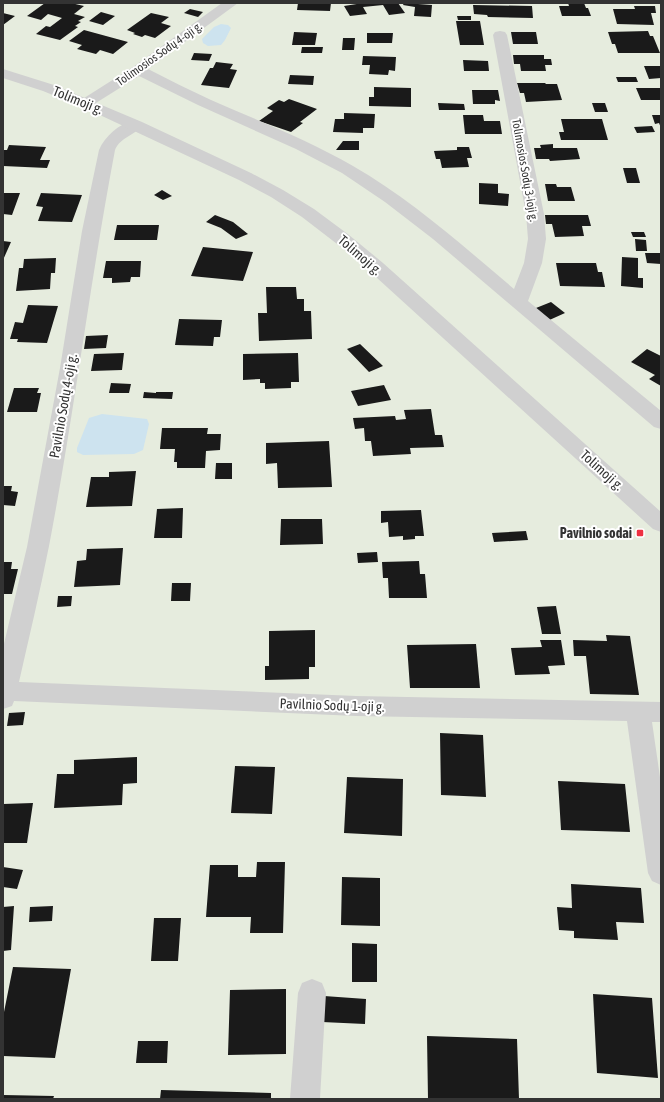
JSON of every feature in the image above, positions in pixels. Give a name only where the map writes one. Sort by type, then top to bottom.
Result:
[{"type":"street","name":"Tolimosios Sodų 4-oji g.","points":[[86,103],[138,70],[231,3]]},
{"type":"street","name":"Tolimosios Sodų 3-ioji g.","points":[[500,35],[535,214],[537,239],[533,263],[518,303]]},
{"type":"street","points":[[138,70],[203,102],[302,146],[348,170],[391,198],[439,235],[661,422]]},
{"type":"street","name":"Tolimoji g.","points":[[3,73],[24,79],[86,103],[259,182],[310,213],[359,253],[529,403],[661,524]]},
{"type":"street","name":"Pavilnio Sodų 4-oji g.","points":[[3,694],[38,547],[70,368],[91,231],[108,150],[110,143],[120,133],[134,125]]},
{"type":"street","name":"Pavilnio Sodų 1-oji g.","points":[[3,694],[356,706],[650,712]]},
{"type":"street","points":[[650,712],[661,873]]},
{"type":"street","points":[[305,1099],[312,993]]},
{"type":"shaded area","points":[[3,3],[661,3],[661,1099],[3,1099]]},
{"type":"water","points":[[221,24],[228,25],[231,28],[221,45],[208,46],[203,43],[202,39],[214,27]]},
{"type":"water","points":[[102,414],[147,419],[149,424],[143,450],[134,454],[83,455],[77,452],[77,448],[89,418]]},
{"type":"building","points":[[45,3],[71,3],[84,6],[74,14],[85,17],[78,21],[81,22],[75,26],[78,27],[60,40],[36,34],[46,26],[50,27],[62,18],[48,14],[41,20],[27,16]]},
{"type":"building","points":[[298,3],[331,3],[330,11],[297,10]]},
{"type":"building","points":[[363,3],[398,3],[405,13],[389,15],[383,5],[363,7],[367,14],[350,16],[344,6]]},
{"type":"building","points":[[404,3],[432,5],[431,17],[414,16],[415,7],[403,5]]},
{"type":"building","points":[[568,3],[584,3],[591,16],[562,16],[559,6],[569,6]]},
{"type":"building","points":[[473,5],[532,6],[533,18],[488,17],[487,15],[474,14]]},
{"type":"building","points":[[634,6],[655,6],[656,13],[651,13],[654,25],[617,24],[613,9],[635,9]]},
{"type":"building","points":[[190,9],[203,12],[198,17],[184,13]]},
{"type":"building","points":[[101,12],[115,16],[103,25],[89,21]]},
{"type":"building","points":[[3,13],[15,16],[3,25]]},
{"type":"building","points":[[151,13],[169,17],[161,23],[171,26],[155,38],[145,35],[142,37],[127,30]]},
{"type":"building","points":[[457,16],[471,16],[471,20],[458,20]]},
{"type":"building","points":[[456,21],[480,21],[484,45],[460,45]]},
{"type":"building","points":[[84,30],[128,42],[113,54],[100,50],[96,54],[77,49],[82,45],[69,41]]},
{"type":"building","points":[[648,31],[650,36],[653,36],[660,53],[618,53],[615,44],[612,44],[608,32]]},
{"type":"building","points":[[294,32],[317,33],[315,45],[292,45]]},
{"type":"building","points":[[511,32],[536,32],[538,44],[513,44]]},
{"type":"building","points":[[367,33],[393,33],[392,43],[367,43]]},
{"type":"building","points":[[343,38],[355,38],[354,50],[342,50]]},
{"type":"building","points":[[302,47],[323,47],[322,53],[301,53]]},
{"type":"building","points":[[194,53],[212,54],[209,61],[191,60]]},
{"type":"building","points":[[513,55],[544,55],[544,59],[551,59],[552,65],[545,65],[546,71],[521,71],[520,64],[514,64]]},
{"type":"building","points":[[363,56],[396,57],[395,71],[389,70],[388,75],[369,74],[370,65],[362,65]]},
{"type":"building","points":[[463,60],[488,61],[489,71],[464,71]]},
{"type":"building","points":[[216,62],[233,64],[230,69],[237,70],[229,88],[201,85],[210,68],[213,68]]},
{"type":"building","points":[[644,66],[661,66],[661,78],[649,79]]},
{"type":"building","points":[[290,75],[314,76],[313,85],[288,84]]},
{"type":"building","points":[[616,77],[636,77],[638,82],[618,82]]},
{"type":"building","points":[[517,83],[557,84],[562,100],[526,102],[524,93],[520,93]]},
{"type":"building","points":[[374,87],[411,88],[411,107],[369,106],[369,97],[374,97]]},
{"type":"building","points":[[636,88],[661,88],[661,100],[641,100]]},
{"type":"building","points":[[472,90],[498,90],[500,101],[495,100],[495,104],[473,104]]},
{"type":"building","points":[[289,99],[317,109],[300,122],[303,123],[291,132],[259,121],[273,111],[267,108],[279,100],[284,102]]},
{"type":"building","points":[[438,103],[464,104],[465,110],[439,110]]},
{"type":"building","points":[[592,103],[605,103],[608,112],[595,112]]},
{"type":"building","points":[[344,113],[375,114],[374,128],[363,128],[363,133],[333,132],[335,119],[344,119]]},
{"type":"building","points":[[463,115],[483,115],[484,121],[500,121],[502,134],[465,134]]},
{"type":"building","points":[[652,115],[661,115],[661,128],[659,123],[655,124]]},
{"type":"building","points":[[561,119],[602,119],[608,140],[561,140],[559,132],[564,132]]},
{"type":"building","points":[[652,126],[655,132],[637,133],[634,127]]},
{"type":"building","points":[[343,141],[359,141],[359,150],[336,150]]},
{"type":"building","points":[[553,144],[553,148],[577,148],[580,159],[550,161],[549,159],[536,159],[534,148],[541,148],[540,145]]},
{"type":"building","points":[[9,145],[46,147],[40,160],[50,160],[47,168],[3,166],[3,150],[7,150]]},
{"type":"building","points":[[457,147],[469,147],[472,158],[467,158],[469,167],[442,168],[440,159],[436,159],[434,151],[457,150]]},
{"type":"building","points":[[623,168],[636,168],[640,183],[627,183]]},
{"type":"building","points":[[479,183],[498,184],[498,193],[509,194],[508,206],[479,204]]},
{"type":"building","points":[[545,184],[556,184],[557,187],[571,187],[575,201],[548,201]]},
{"type":"building","points":[[162,190],[172,196],[163,200],[154,195]]},
{"type":"building","points":[[3,193],[20,193],[12,215],[3,214]]},
{"type":"building","points":[[41,193],[82,195],[72,222],[38,221],[43,207],[36,206]]},
{"type":"building","points":[[215,215],[233,222],[248,234],[236,239],[221,228],[206,222]]},
{"type":"building","points":[[545,215],[588,215],[591,226],[582,226],[584,236],[555,237],[552,224],[546,224]]},
{"type":"building","points":[[117,225],[159,225],[157,240],[114,240]]},
{"type":"building","points":[[631,232],[644,232],[646,237],[633,237]]},
{"type":"building","points":[[635,239],[646,240],[647,251],[636,251]]},
{"type":"building","points":[[3,241],[11,242],[3,260]]},
{"type":"building","points":[[203,247],[253,252],[243,281],[191,276]]},
{"type":"building","points":[[645,253],[661,253],[661,264],[647,263]]},
{"type":"building","points":[[622,257],[638,258],[638,278],[643,278],[643,288],[621,286]]},
{"type":"building","points":[[56,258],[55,273],[51,273],[50,289],[16,291],[19,268],[23,268],[24,259]]},
{"type":"building","points":[[106,261],[141,261],[140,277],[131,277],[130,282],[112,283],[112,278],[103,278]]},
{"type":"building","points":[[556,263],[596,263],[598,272],[602,272],[605,287],[560,286]]},
{"type":"building","points":[[266,287],[296,287],[297,299],[304,299],[304,311],[311,311],[312,339],[259,341],[258,313],[267,313]]},
{"type":"building","points":[[551,302],[565,313],[545,322],[531,310]]},
{"type":"building","points":[[28,305],[58,306],[47,343],[17,342],[18,339],[10,339],[15,322],[23,323]]},
{"type":"building","points":[[179,319],[222,320],[220,337],[214,337],[213,346],[175,345]]},
{"type":"building","points":[[108,335],[106,348],[84,349],[86,336]]},
{"type":"building","points":[[360,344],[383,366],[369,372],[347,349]]},
{"type":"building","points":[[647,349],[661,356],[661,386],[649,379],[655,375],[631,362]]},
{"type":"building","points":[[124,353],[122,370],[91,371],[94,354]]},
{"type":"building","points":[[298,353],[299,382],[291,382],[291,388],[265,389],[265,383],[260,383],[260,379],[243,380],[243,354]]},
{"type":"building","points":[[111,383],[131,384],[129,393],[109,393]]},
{"type":"building","points":[[384,385],[391,400],[358,406],[351,391]]},
{"type":"building","points":[[14,388],[39,388],[37,393],[41,393],[37,412],[7,412]]},
{"type":"building","points":[[144,392],[173,392],[172,399],[143,398]]},
{"type":"building","points":[[431,409],[435,435],[442,435],[444,447],[410,448],[411,454],[373,456],[371,441],[365,441],[364,428],[355,429],[353,418],[395,416],[396,420],[406,419],[404,410]]},
{"type":"building","points":[[162,428],[208,428],[207,434],[221,434],[220,450],[206,451],[205,468],[177,468],[177,462],[174,462],[175,449],[160,449]]},
{"type":"building","points":[[329,441],[332,487],[278,488],[277,463],[266,464],[266,443]]},
{"type":"building","points":[[216,463],[232,463],[232,479],[215,479]]},
{"type":"building","points":[[136,471],[132,506],[86,507],[91,477],[109,477],[109,472]]},
{"type":"building","points":[[3,486],[12,486],[11,491],[18,492],[15,506],[3,505]]},
{"type":"building","points":[[183,508],[182,538],[154,538],[157,509]]},
{"type":"building","points":[[421,510],[424,536],[415,536],[415,539],[403,540],[403,536],[389,537],[388,522],[381,523],[381,511]]},
{"type":"building","points":[[281,519],[322,519],[323,544],[280,545]]},
{"type":"building","points":[[526,531],[528,540],[494,542],[492,533]]},
{"type":"building","points":[[123,548],[120,585],[74,587],[77,561],[86,560],[87,549]]},
{"type":"building","points":[[377,552],[378,562],[358,563],[357,553]]},
{"type":"building","points":[[419,561],[420,574],[425,574],[427,598],[389,598],[388,578],[383,578],[382,562]]},
{"type":"building","points":[[3,562],[12,562],[11,569],[18,569],[12,594],[3,594]]},
{"type":"building","points":[[172,583],[191,583],[190,601],[171,601]]},
{"type":"building","points":[[58,596],[72,596],[71,606],[57,607]]},
{"type":"building","points":[[556,606],[561,634],[542,634],[537,607]]},
{"type":"building","points":[[315,630],[315,667],[309,667],[309,679],[265,680],[265,666],[269,666],[269,631]]},
{"type":"building","points":[[606,635],[630,636],[639,695],[590,694],[586,656],[574,656],[573,640],[607,641]]},
{"type":"building","points":[[540,640],[561,640],[565,665],[548,666],[550,674],[515,675],[511,648],[542,647]]},
{"type":"building","points":[[476,644],[480,688],[410,688],[407,645]]},
{"type":"building","points":[[25,712],[23,725],[7,726],[9,713]]},
{"type":"building","points":[[440,733],[483,735],[486,797],[441,795]]},
{"type":"building","points":[[137,757],[137,783],[123,784],[122,805],[54,808],[57,774],[74,774],[74,760]]},
{"type":"building","points":[[235,766],[275,767],[272,814],[231,813]]},
{"type":"building","points":[[347,777],[403,779],[402,836],[344,833]]},
{"type":"building","points":[[558,781],[625,784],[630,832],[561,830]]},
{"type":"building","points":[[33,803],[27,843],[3,843],[3,804]]},
{"type":"building","points":[[257,862],[285,862],[283,933],[250,933],[251,917],[206,917],[210,865],[238,865],[238,877],[256,877]]},
{"type":"building","points":[[3,867],[23,870],[17,889],[3,887]]},
{"type":"building","points":[[342,877],[380,878],[380,926],[341,925]]},
{"type":"building","points":[[571,884],[641,888],[644,923],[616,922],[618,940],[574,938],[574,931],[559,930],[557,907],[572,908]]},
{"type":"building","points":[[14,906],[11,950],[3,951],[3,907]]},
{"type":"building","points":[[53,906],[52,921],[29,922],[30,907]]},
{"type":"building","points":[[154,918],[181,918],[178,961],[151,961]]},
{"type":"building","points":[[352,943],[377,944],[377,982],[352,982]]},
{"type":"building","points":[[13,967],[71,969],[55,1058],[3,1056],[3,1017]]},
{"type":"building","points":[[286,989],[286,1054],[228,1055],[230,990]]},
{"type":"building","points":[[593,994],[652,998],[658,1078],[597,1073]]},
{"type":"building","points":[[324,996],[366,999],[365,1024],[322,1022]]},
{"type":"building","points":[[427,1036],[517,1039],[519,1099],[428,1099]]},
{"type":"building","points":[[138,1041],[168,1041],[167,1063],[136,1063]]},
{"type":"building","points":[[161,1090],[271,1093],[271,1099],[160,1099]]},
{"type":"building","points":[[3,1095],[54,1096],[53,1099],[3,1099]]},
{"type":"place","name":"Pavilnio sodai","points":[[640,533]]}]
